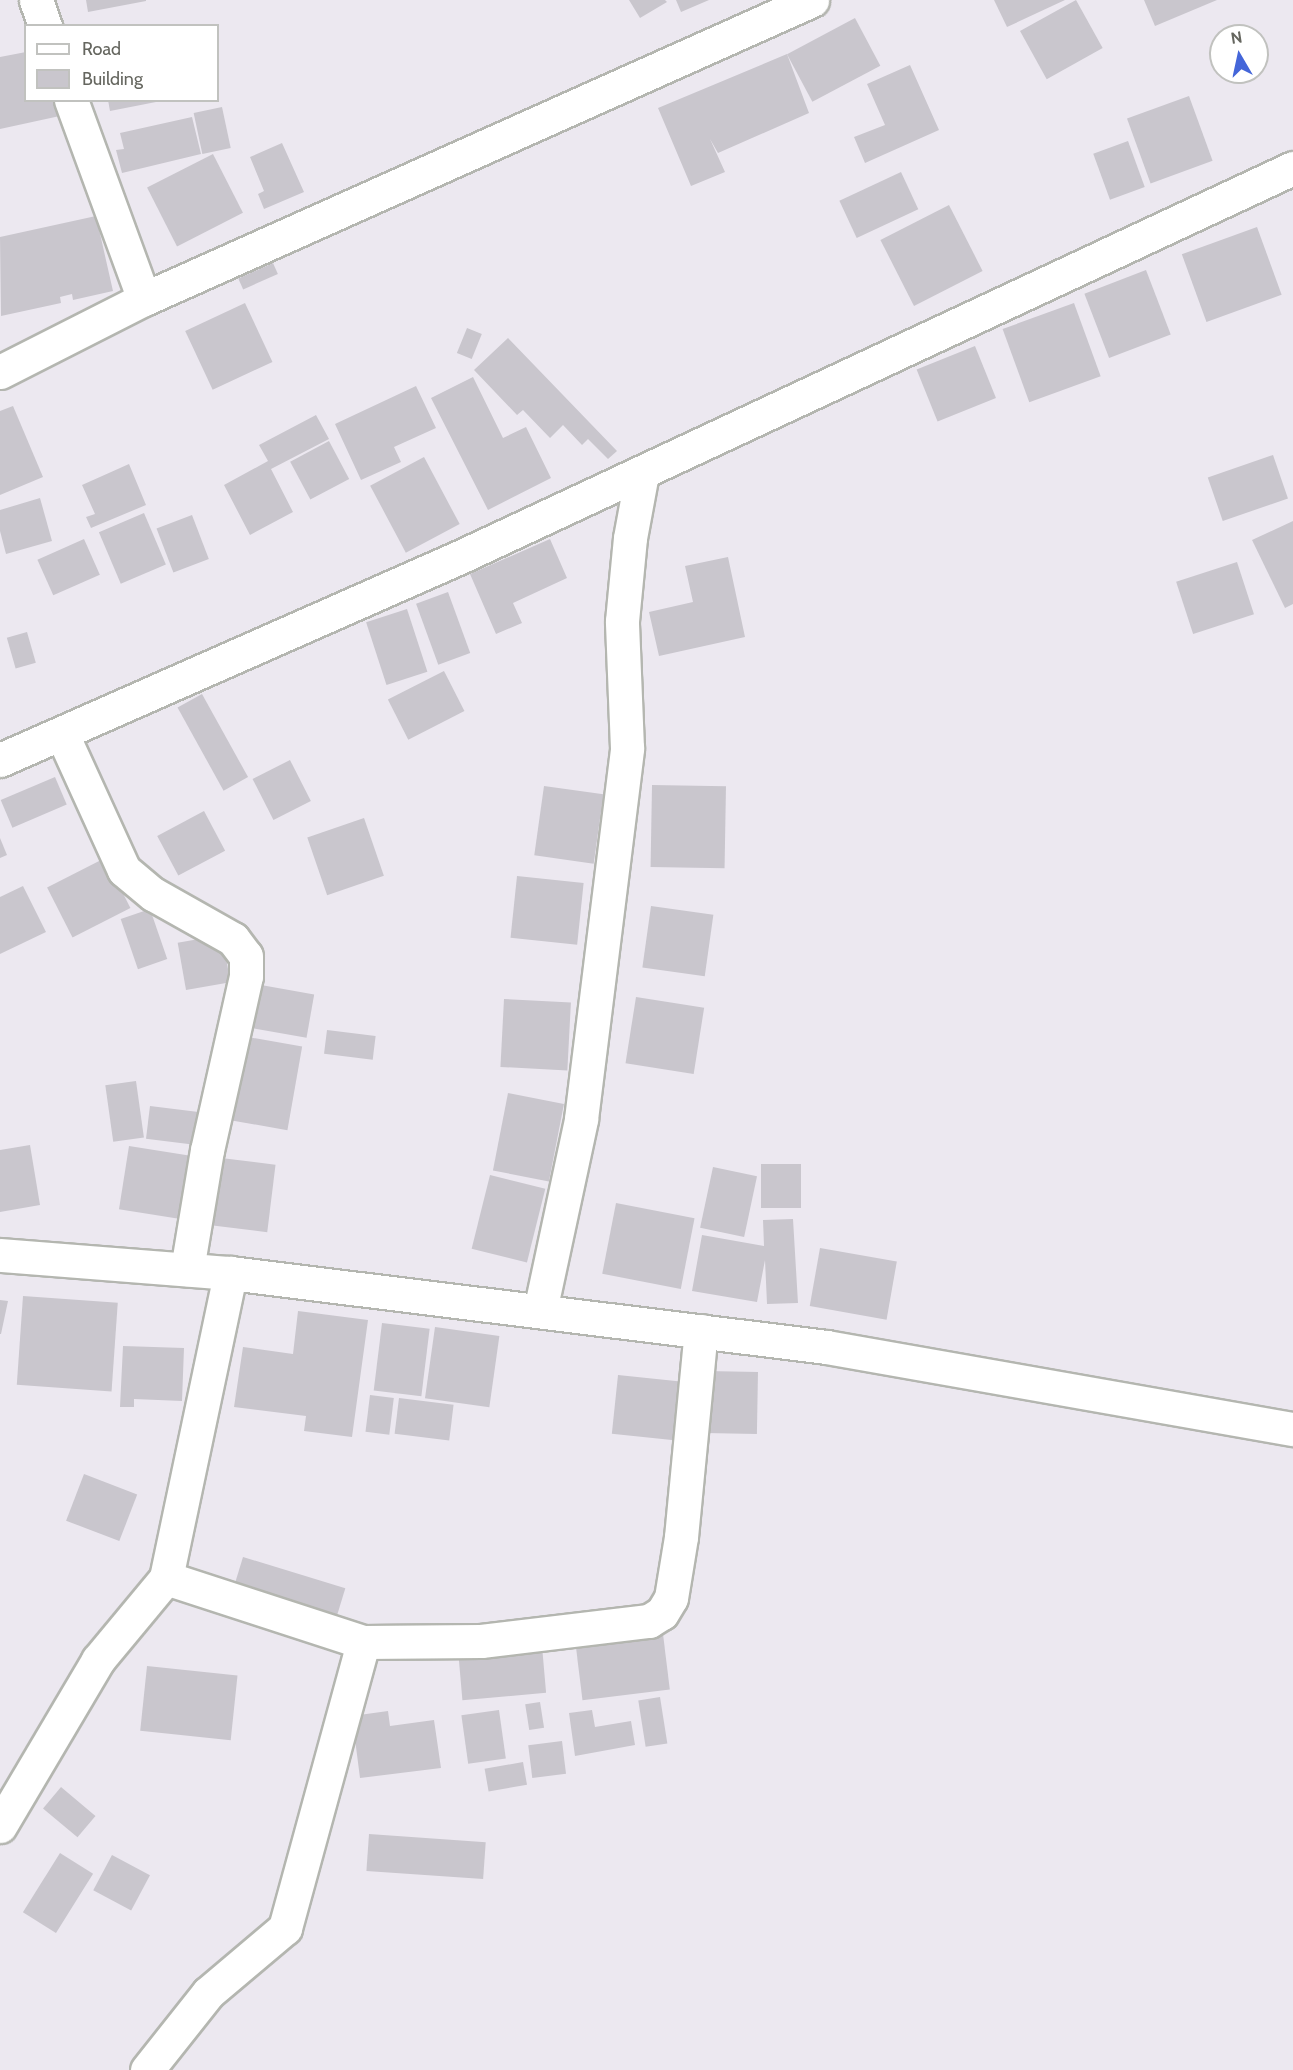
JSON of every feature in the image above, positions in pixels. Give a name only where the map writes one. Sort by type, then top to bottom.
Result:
[{"type":"street","points":[[36,0],[44,24]]},
{"type":"street","points":[[0,372],[144,299],[812,0]]},
{"type":"street","points":[[72,102],[144,299]]},
{"type":"street","points":[[0,760],[642,473],[1293,168]]},
{"type":"street","points":[[540,1311],[581,1119],[627,748],[622,621],[630,538],[642,473]]},
{"type":"street","points":[[62,734],[123,870],[153,894],[233,939],[246,956],[246,976],[207,1150],[187,1269]]},
{"type":"street","points":[[0,1255],[230,1273],[827,1347],[1293,1429]]},
{"type":"street","points":[[0,1826],[98,1660],[166,1578],[230,1273]]},
{"type":"street","points":[[166,1578],[363,1642],[481,1641],[649,1621],[662,1613],[671,1598],[681,1537],[701,1331]]},
{"type":"street","points":[[147,2070],[208,1993],[285,1928],[363,1642]]},
{"type":"building","points":[[86,0],[146,0],[146,1],[88,12]]},
{"type":"building","points":[[629,0],[665,0],[667,2],[640,18]]},
{"type":"building","points":[[676,0],[709,0],[681,12]]},
{"type":"building","points":[[994,0],[1065,0],[1007,27]]},
{"type":"building","points":[[1076,0],[1103,48],[1047,79],[1020,31]]},
{"type":"building","points":[[1144,0],[1217,0],[1155,26]]},
{"type":"building","points":[[855,18],[880,66],[812,102],[787,54]]},
{"type":"building","points":[[24,52],[24,102],[66,102],[69,114],[0,129],[0,57]]},
{"type":"building","points":[[787,54],[809,113],[718,153],[710,139],[725,172],[691,186],[658,108]]},
{"type":"building","points":[[910,65],[939,130],[865,163],[854,137],[885,125],[867,84]]},
{"type":"building","points":[[1189,96],[1213,161],[1151,183],[1127,119]]},
{"type":"building","points":[[108,102],[156,102],[110,111]]},
{"type":"building","points":[[222,107],[231,148],[202,154],[194,113]]},
{"type":"building","points":[[192,117],[201,154],[122,173],[116,150],[124,149],[120,133]]},
{"type":"building","points":[[1128,141],[1145,187],[1110,200],[1093,154]]},
{"type":"building","points":[[282,143],[304,192],[264,209],[258,194],[264,191],[250,157]]},
{"type":"building","points":[[213,154],[243,213],[177,246],[147,188]]},
{"type":"building","points":[[901,172],[918,209],[857,238],[839,201]]},
{"type":"building","points":[[949,205],[983,271],[914,306],[880,240]]},
{"type":"building","points":[[96,216],[113,291],[73,300],[72,294],[60,297],[61,303],[1,316],[0,237]]},
{"type":"building","points":[[1257,227],[1282,295],[1206,322],[1182,254]]},
{"type":"building","points":[[273,263],[278,274],[243,289],[238,278]]},
{"type":"building","points":[[1146,270],[1171,334],[1109,358],[1084,294]]},
{"type":"building","points":[[245,303],[272,362],[213,390],[185,331]]},
{"type":"building","points":[[1074,303],[1101,376],[1029,402],[1003,329]]},
{"type":"building","points":[[467,328],[482,334],[472,359],[457,353]]},
{"type":"building","points":[[508,338],[617,451],[608,459],[588,439],[582,445],[563,425],[550,438],[523,410],[517,415],[474,370]]},
{"type":"building","points":[[975,346],[996,398],[938,422],[917,370]]},
{"type":"building","points":[[473,377],[503,438],[526,427],[551,478],[488,510],[431,398]]},
{"type":"building","points":[[416,386],[436,428],[394,447],[401,462],[361,480],[335,424]]},
{"type":"building","points":[[13,406],[43,477],[0,495],[0,411]]},
{"type":"building","points":[[316,415],[329,439],[271,469],[293,512],[250,535],[224,485],[268,461],[259,445]]},
{"type":"building","points":[[329,441],[349,479],[310,500],[290,462]]},
{"type":"building","points":[[1273,455],[1288,498],[1223,521],[1208,477]]},
{"type":"building","points":[[424,457],[460,524],[406,553],[370,486]]},
{"type":"building","points":[[129,464],[146,505],[91,528],[86,517],[95,514],[82,485]]},
{"type":"building","points":[[40,498],[52,541],[6,554],[0,531],[0,510]]},
{"type":"building","points":[[144,513],[166,565],[121,584],[99,532]]},
{"type":"building","points":[[192,515],[209,559],[173,572],[157,529]]},
{"type":"building","points":[[1293,521],[1293,604],[1285,608],[1252,540]]},
{"type":"building","points":[[84,539],[100,575],[53,595],[37,560]]},
{"type":"building","points":[[550,539],[567,578],[513,603],[522,623],[496,634],[470,574]]},
{"type":"building","points":[[728,557],[745,637],[659,656],[649,612],[693,602],[685,566]]},
{"type":"building","points":[[1237,562],[1254,614],[1193,634],[1176,582]]},
{"type":"building","points":[[448,592],[470,653],[438,665],[416,604]]},
{"type":"building","points":[[407,609],[427,672],[386,685],[366,622]]},
{"type":"building","points":[[27,632],[36,663],[16,669],[7,638]]},
{"type":"building","points":[[444,671],[464,711],[408,740],[388,700]]},
{"type":"building","points":[[202,694],[248,777],[224,791],[178,708]]},
{"type":"building","points":[[290,760],[311,801],[273,820],[253,779]]},
{"type":"building","points":[[55,777],[67,805],[12,828],[1,800]]},
{"type":"building","points":[[652,785],[726,786],[725,868],[651,867]]},
{"type":"building","points":[[544,786],[603,794],[594,864],[534,855]]},
{"type":"building","points":[[204,811],[225,851],[178,876],[157,836]]},
{"type":"building","points":[[364,818],[384,876],[327,895],[307,838]]},
{"type":"building","points":[[0,838],[7,855],[0,858]]},
{"type":"building","points":[[105,858],[130,908],[73,937],[47,888]]},
{"type":"building","points":[[517,876],[584,883],[577,945],[511,938]]},
{"type":"building","points":[[23,886],[46,932],[0,954],[0,897]]},
{"type":"building","points":[[651,906],[713,915],[705,976],[642,967]]},
{"type":"building","points":[[150,909],[167,959],[138,969],[121,919]]},
{"type":"building","points":[[222,935],[230,982],[186,990],[178,943]]},
{"type":"building","points":[[261,985],[314,994],[307,1038],[253,1028]]},
{"type":"building","points":[[636,997],[704,1008],[694,1074],[626,1063]]},
{"type":"building","points":[[504,999],[571,1003],[567,1070],[500,1067]]},
{"type":"building","points":[[327,1030],[376,1036],[373,1060],[324,1054]]},
{"type":"building","points":[[248,1037],[302,1047],[287,1130],[233,1121]]},
{"type":"building","points":[[136,1081],[144,1137],[113,1142],[105,1085]]},
{"type":"building","points":[[508,1093],[564,1104],[549,1181],[493,1171]]},
{"type":"building","points":[[150,1106],[209,1113],[205,1146],[146,1139]]},
{"type":"building","points":[[30,1145],[40,1205],[0,1212],[0,1150]]},
{"type":"building","points":[[129,1146],[195,1156],[185,1220],[119,1209]]},
{"type":"building","points":[[213,1157],[276,1165],[267,1232],[205,1224]]},
{"type":"building","points":[[761,1164],[801,1164],[801,1208],[761,1208]]},
{"type":"building","points":[[713,1167],[757,1176],[744,1237],[700,1228]]},
{"type":"building","points":[[490,1175],[545,1189],[527,1263],[472,1249]]},
{"type":"building","points":[[616,1203],[695,1218],[681,1289],[602,1274]]},
{"type":"building","points":[[793,1219],[798,1303],[767,1304],[765,1260],[757,1302],[692,1291],[702,1235],[764,1246],[763,1220]]},
{"type":"building","points":[[820,1248],[897,1262],[887,1320],[810,1306]]},
{"type":"building","points":[[23,1296],[118,1303],[112,1391],[17,1385]]},
{"type":"building","points":[[0,1300],[8,1301],[1,1334],[0,1334]]},
{"type":"building","points":[[298,1311],[368,1320],[352,1437],[304,1431],[306,1416],[234,1407],[243,1347],[293,1354]]},
{"type":"building","points":[[382,1323],[430,1329],[421,1396],[374,1390]]},
{"type":"building","points":[[435,1327],[499,1336],[489,1407],[425,1398]]},
{"type":"building","points":[[123,1346],[184,1348],[182,1401],[134,1399],[134,1407],[120,1407]]},
{"type":"building","points":[[706,1371],[758,1372],[757,1434],[705,1433]]},
{"type":"building","points":[[618,1375],[688,1382],[681,1441],[612,1434]]},
{"type":"building","points":[[370,1395],[394,1398],[389,1435],[365,1432]]},
{"type":"building","points":[[399,1398],[454,1405],[449,1440],[395,1434]]},
{"type":"building","points":[[84,1474],[137,1494],[119,1541],[66,1521]]},
{"type":"building","points":[[243,1557],[345,1588],[337,1617],[234,1586]]},
{"type":"building","points":[[663,1634],[670,1690],[582,1700],[576,1645]]},
{"type":"building","points":[[542,1646],[546,1693],[462,1700],[458,1653]]},
{"type":"building","points":[[147,1666],[238,1676],[231,1740],[140,1731]]},
{"type":"building","points":[[660,1697],[667,1743],[646,1747],[638,1700]]},
{"type":"building","points":[[540,1702],[544,1728],[529,1730],[525,1704]]},
{"type":"building","points":[[499,1710],[506,1759],[468,1764],[461,1715]]},
{"type":"building","points":[[592,1710],[595,1727],[631,1721],[635,1745],[575,1756],[569,1713]]},
{"type":"building","points":[[388,1711],[390,1726],[434,1720],[441,1768],[360,1778],[352,1716]]},
{"type":"building","points":[[562,1741],[566,1774],[532,1778],[528,1745]]},
{"type":"building","points":[[523,1762],[527,1785],[489,1791],[485,1769]]},
{"type":"building","points":[[61,1787],[95,1816],[77,1837],[43,1808]]},
{"type":"building","points":[[369,1834],[486,1842],[483,1879],[366,1871]]},
{"type":"building","points":[[60,1853],[93,1874],[56,1933],[23,1912]]},
{"type":"building","points":[[112,1855],[150,1875],[131,1911],[93,1890]]}]
